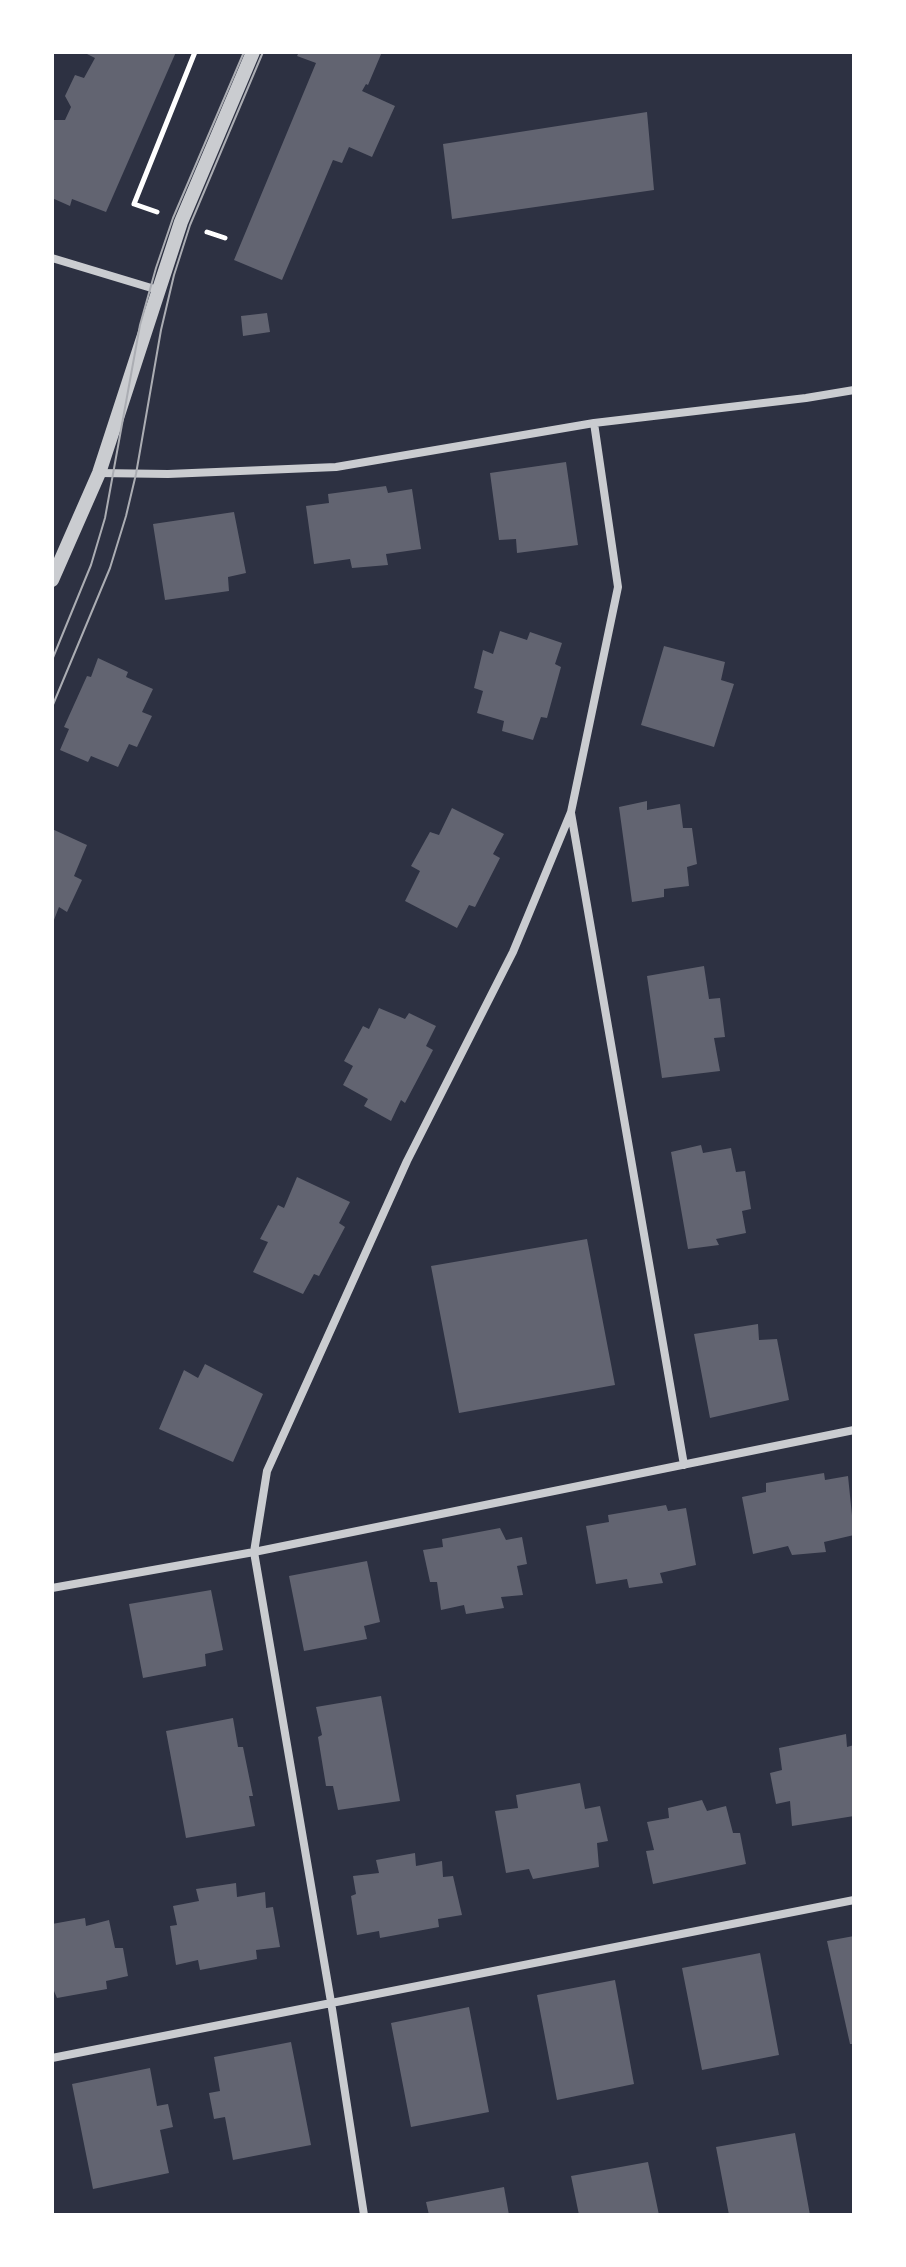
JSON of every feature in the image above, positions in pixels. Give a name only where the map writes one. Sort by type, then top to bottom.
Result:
[{"type":"street","points":[[52,580],[99,473],[181,222],[253,52]]},
{"type":"street","points":[[52,258],[158,290]]},
{"type":"street","points":[[99,473],[168,474],[336,467],[594,423],[854,390]]},
{"type":"street","points":[[364,2215],[254,1552],[267,1471],[407,1161],[513,952],[571,812],[618,587],[594,423]]},
{"type":"street","points":[[571,812],[684,1465]]},
{"type":"street","points":[[52,1588],[254,1552],[854,1430]]},
{"type":"street","points":[[52,2058],[854,1900]]},
{"type":"path","points":[[160,213],[134,204],[195,52]]},
{"type":"building","points":[[83,52],[176,52],[106,212],[72,199],[70,206],[52,198],[52,124],[54,120],[65,120],[71,107],[65,96],[75,75],[84,78],[95,58]]},
{"type":"building","points":[[299,52],[382,52],[368,85],[362,91],[395,106],[372,157],[349,147],[342,163],[333,160],[282,280],[234,260],[316,63],[297,56]]},
{"type":"building","points":[[647,112],[654,190],[452,219],[443,144]]},
{"type":"building","points":[[267,313],[270,332],[243,336],[241,316]]},
{"type":"building","points":[[566,462],[578,545],[517,553],[516,539],[499,540],[490,473]]},
{"type":"building","points":[[386,486],[388,493],[412,489],[421,549],[386,554],[388,565],[352,568],[350,559],[314,564],[306,506],[329,503],[328,494]]},
{"type":"building","points":[[234,512],[246,573],[228,577],[229,591],[165,600],[153,524]]},
{"type":"building","points":[[500,631],[527,640],[530,632],[562,643],[555,664],[561,667],[547,718],[541,717],[533,740],[502,731],[504,721],[477,713],[483,691],[474,688],[483,650],[493,654]]},
{"type":"building","points":[[664,646],[725,662],[721,680],[734,684],[714,747],[641,725]]},
{"type":"building","points":[[98,658],[128,672],[126,677],[153,689],[142,712],[152,716],[137,747],[129,744],[118,767],[91,756],[88,762],[60,750],[69,729],[64,727]]},
{"type":"building","points":[[647,801],[647,810],[680,804],[683,828],[692,828],[697,864],[687,867],[689,886],[664,889],[664,897],[632,902],[619,807]]},
{"type":"building","points":[[452,808],[504,834],[493,854],[500,858],[475,907],[469,905],[457,928],[405,901],[420,871],[411,866],[430,832],[439,835]]},
{"type":"building","points":[[52,829],[87,845],[74,876],[82,880],[67,912],[59,907],[52,925]]},
{"type":"building","points":[[704,966],[709,999],[720,998],[725,1037],[714,1038],[720,1071],[662,1078],[647,976]]},
{"type":"building","points":[[379,1008],[405,1019],[409,1013],[436,1026],[426,1046],[433,1050],[405,1103],[401,1100],[391,1121],[364,1106],[368,1099],[343,1085],[353,1066],[344,1061],[363,1026],[369,1029]]},
{"type":"building","points":[[701,1145],[703,1153],[731,1148],[736,1172],[745,1171],[751,1209],[742,1211],[746,1233],[716,1239],[719,1245],[688,1249],[671,1152]]},
{"type":"building","points":[[297,1177],[350,1202],[339,1223],[345,1227],[319,1276],[314,1274],[303,1294],[253,1272],[268,1242],[260,1239],[278,1205],[284,1208]]},
{"type":"building","points":[[587,1239],[615,1385],[459,1413],[431,1266]]},
{"type":"building","points":[[758,1324],[759,1340],[777,1339],[789,1400],[710,1418],[694,1334]]},
{"type":"building","points":[[205,1364],[263,1394],[233,1462],[159,1429],[184,1370],[198,1378]]},
{"type":"building","points":[[824,1473],[825,1480],[848,1476],[854,1535],[824,1542],[826,1552],[792,1555],[788,1546],[753,1554],[742,1497],[766,1492],[766,1483]]},
{"type":"building","points":[[666,1505],[668,1511],[686,1508],[696,1565],[660,1573],[663,1583],[629,1588],[627,1579],[596,1584],[586,1526],[609,1522],[608,1515]]},
{"type":"building","points":[[500,1528],[506,1540],[522,1537],[527,1564],[517,1566],[523,1595],[501,1597],[504,1608],[466,1614],[464,1605],[441,1610],[437,1582],[430,1582],[423,1550],[443,1547],[442,1539]]},
{"type":"building","points":[[367,1561],[380,1622],[364,1626],[367,1639],[304,1651],[289,1576]]},
{"type":"building","points":[[211,1590],[223,1650],[205,1654],[206,1666],[143,1678],[129,1604]]},
{"type":"building","points":[[381,1696],[400,1801],[338,1810],[333,1786],[326,1786],[318,1737],[322,1735],[316,1707]]},
{"type":"building","points":[[233,1718],[238,1747],[243,1747],[253,1796],[249,1796],[255,1826],[186,1838],[166,1731]]},
{"type":"building","points":[[846,1734],[847,1747],[854,1745],[854,1816],[792,1826],[790,1801],[776,1804],[770,1773],[782,1770],[779,1748]]},
{"type":"building","points":[[580,1783],[585,1809],[600,1806],[608,1841],[597,1843],[599,1867],[533,1879],[529,1869],[506,1873],[495,1811],[518,1808],[516,1795]]},
{"type":"building","points":[[702,1800],[707,1811],[726,1806],[733,1833],[740,1833],[746,1864],[653,1884],[646,1851],[654,1850],[647,1822],[669,1818],[668,1808]]},
{"type":"building","points":[[415,1853],[416,1866],[442,1861],[443,1877],[453,1876],[462,1915],[438,1919],[439,1927],[380,1938],[379,1931],[357,1935],[351,1896],[356,1894],[353,1876],[379,1873],[376,1860]]},
{"type":"building","points":[[236,1883],[237,1897],[265,1892],[266,1908],[273,1907],[280,1947],[256,1950],[257,1959],[200,1970],[198,1960],[176,1965],[170,1926],[177,1925],[173,1906],[199,1901],[196,1889]]},
{"type":"building","points":[[85,1918],[86,1926],[109,1920],[115,1948],[123,1948],[128,1976],[106,1981],[107,1989],[57,1998],[52,1992],[52,1924]]},
{"type":"building","points":[[854,1936],[854,2044],[850,2044],[827,1941]]},
{"type":"building","points":[[760,1953],[779,2055],[702,2070],[682,1968]]},
{"type":"building","points":[[615,1980],[634,2084],[557,2100],[537,1995]]},
{"type":"building","points":[[469,2007],[489,2112],[411,2127],[391,2023]]},
{"type":"building","points":[[291,2042],[311,2145],[233,2160],[225,2117],[214,2119],[209,2093],[220,2091],[214,2057]]},
{"type":"building","points":[[150,2068],[157,2106],[168,2104],[173,2127],[160,2130],[169,2173],[93,2189],[72,2084]]},
{"type":"building","points":[[795,2133],[810,2215],[729,2215],[716,2147]]},
{"type":"building","points":[[648,2162],[659,2215],[579,2215],[571,2176]]},
{"type":"building","points":[[504,2187],[509,2215],[429,2215],[426,2202]]},
{"type":"tram line","points":[[52,660],[91,565],[105,518],[140,325],[156,268],[173,218],[244,52]]},
{"type":"tram line","points":[[52,707],[110,568],[126,516],[161,330],[190,225],[263,52]]}]
